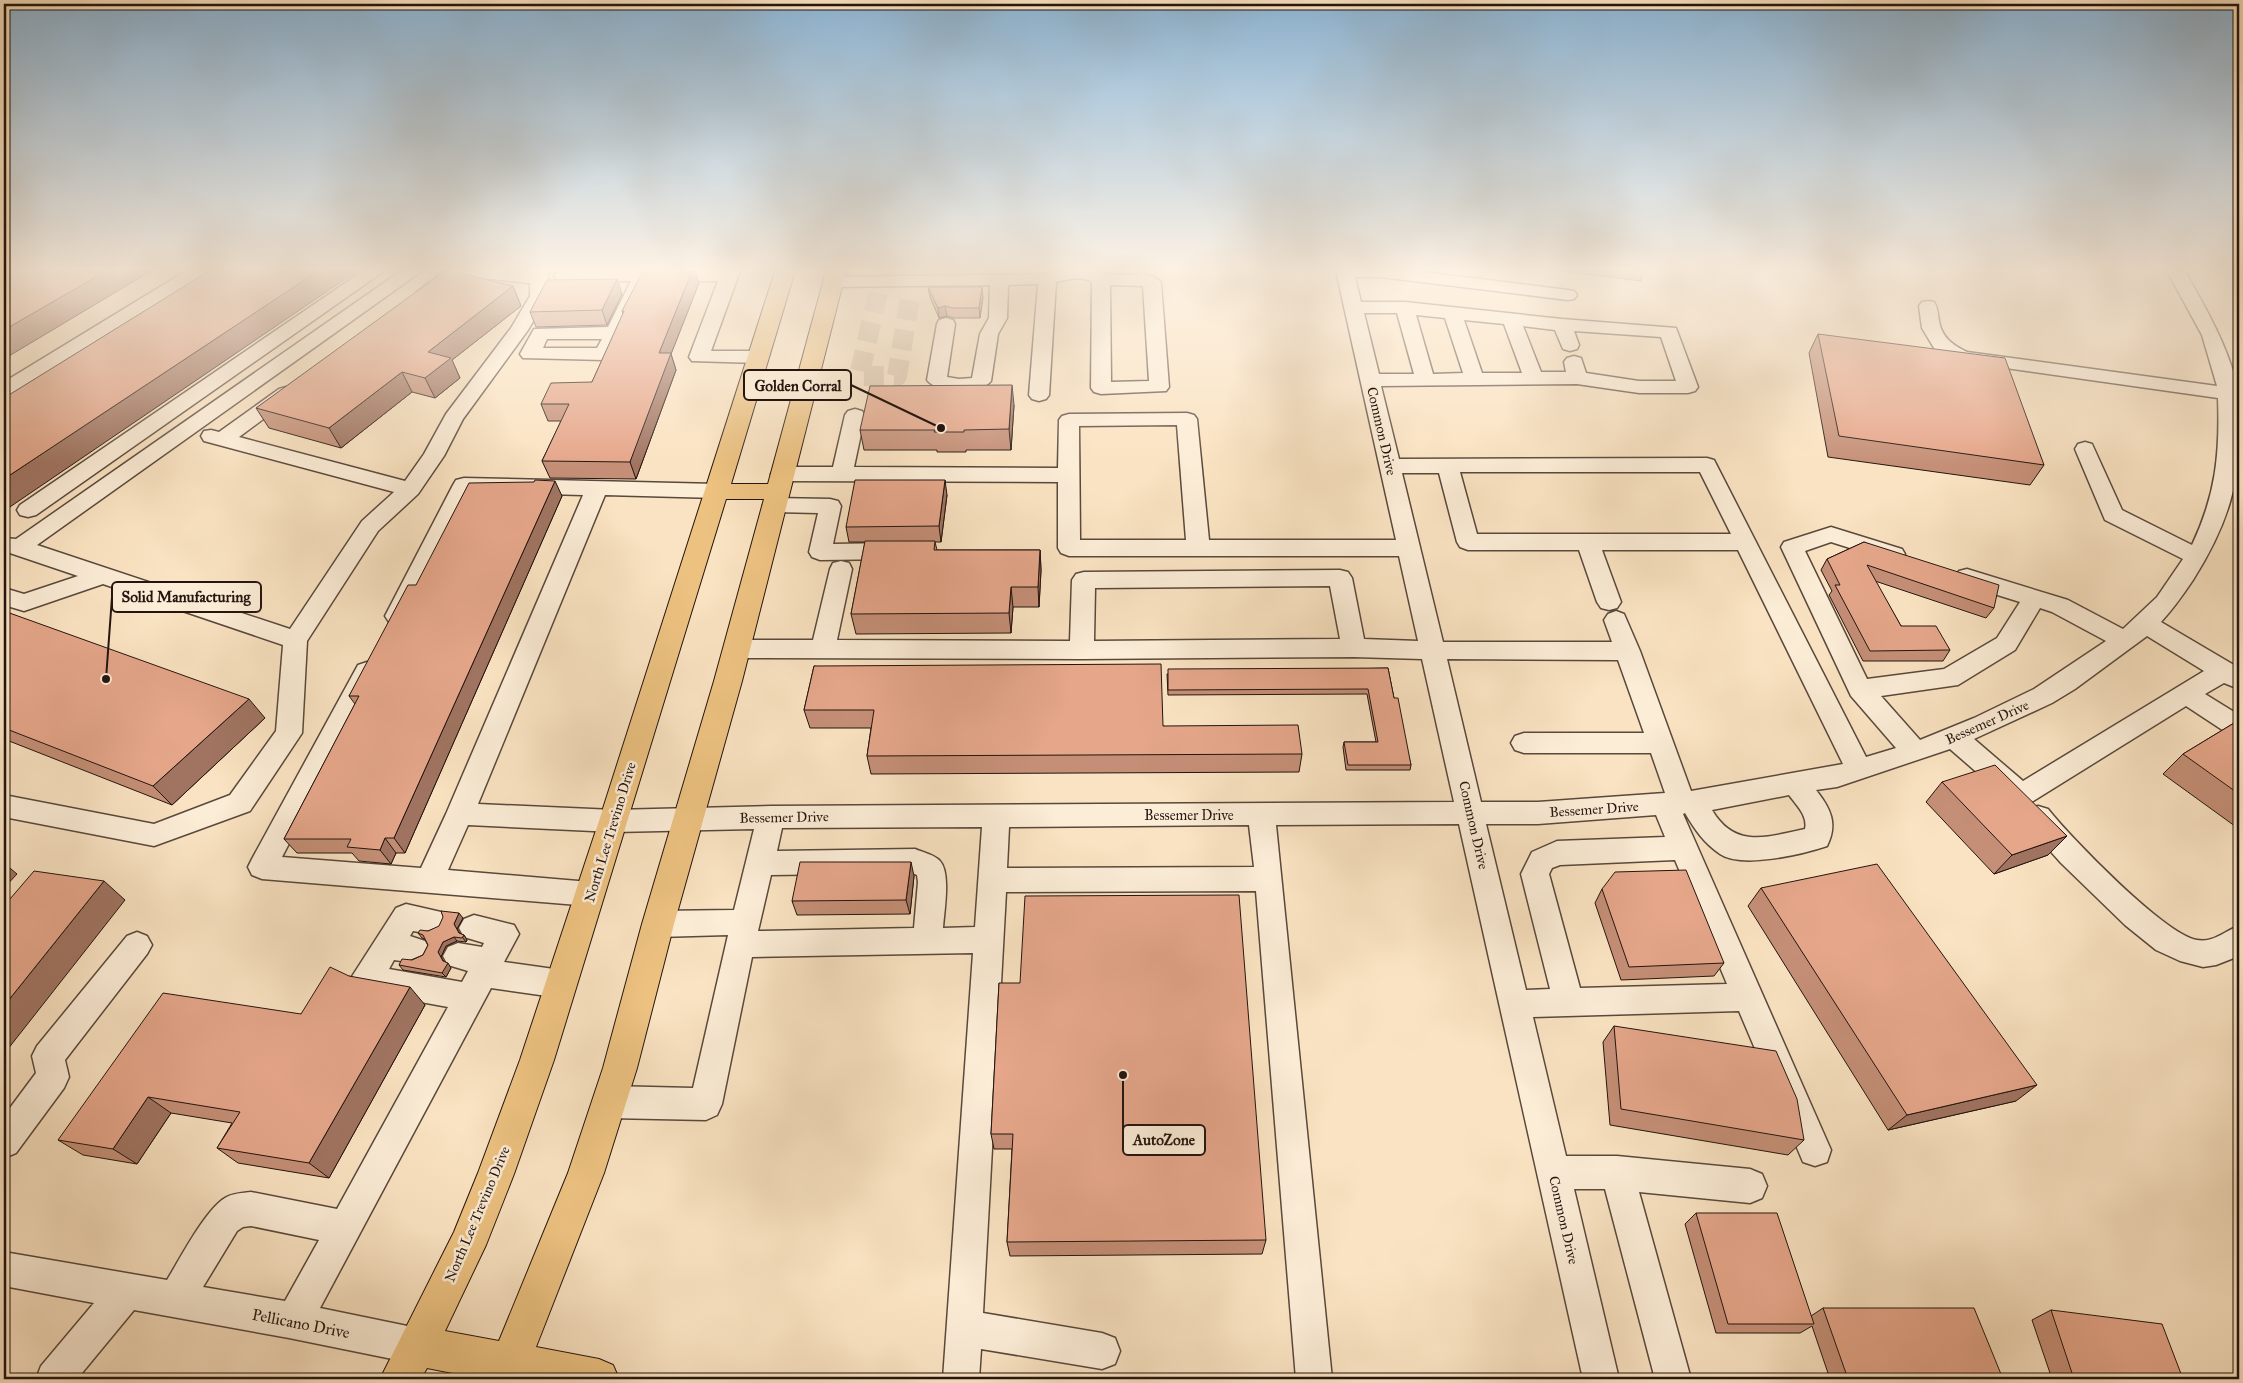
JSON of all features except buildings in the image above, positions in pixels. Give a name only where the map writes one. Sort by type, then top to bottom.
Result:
[{"type":"main road","name":"North Lee Trevino Drive","points":[[408,1363],[467,1245],[496,1174],[561,984],[614,820],[765,336]]},
{"type":"main road","points":[[507,1372],[586,1173],[620,1068],[658,924],[736,649],[819,336]]},
{"type":"main road","points":[[717,491],[778,491]]},
{"type":"main road","name":"Pellicano Drive","points":[[408,1363],[599,1379]]},
{"type":"street","points":[[4,390],[93,336]]},
{"type":"street","points":[[28,510],[280,336]]},
{"type":"street","points":[[11,544],[159,449],[321,336]]},
{"type":"street","points":[[4,806],[154,836],[240,803],[290,733],[296,640],[370,526],[410,489],[434,456],[453,418],[515,336]]},
{"type":"street","points":[[707,336],[699,357],[758,357]]},
{"type":"street","points":[[944,336],[937,380],[945,384],[976,384],[981,381],[989,336]]},
{"type":"street","points":[[1038,396],[1043,336]]},
{"type":"street","points":[[1100,336],[1100,388],[1159,387],[1156,336]]},
{"type":"street","name":"Common Drive","points":[[1360,336],[1472,813],[1601,1379]]},
{"type":"street","points":[[1413,336],[1425,380]]},
{"type":"street","points":[[1460,336],[1475,380]]},
{"type":"street","points":[[1518,336],[1534,379]]},
{"type":"street","points":[[1565,336],[1573,361]]},
{"type":"street","points":[[1371,380],[1534,379],[1573,361],[1639,388],[1688,386],[1670,336]]},
{"type":"street","points":[[1936,336],[1944,348],[1963,357],[2171,385],[2231,387]]},
{"type":"street","name":"Bessemer Drive","points":[[460,814],[614,820],[771,816],[1538,813],[1680,803],[1735,796],[1859,769],[1915,752],[1954,737],[2043,696],[2066,682],[2124,640],[2165,603],[2196,556],[2215,519],[2227,471],[2231,387],[2211,336]]},
{"type":"street","points":[[222,438],[297,384],[235,366]]},
{"type":"street","points":[[842,474],[855,415]]},
{"type":"street","points":[[1198,548],[1187,419],[1069,420],[1069,548],[1198,548],[1409,548]]},
{"type":"street","points":[[187,429],[410,489]]},
{"type":"street","points":[[128,441],[159,449]]},
{"type":"street","points":[[2085,448],[2113,515],[2196,556]]},
{"type":"street","points":[[1390,466],[1707,465],[1859,769]]},
{"type":"street","points":[[1448,466],[1468,542],[1745,542]]},
{"type":"street","points":[[778,491],[842,474],[1069,475]]},
{"type":"street","points":[[590,894],[262,867],[381,645],[464,484],[717,491]]},
{"type":"street","points":[[429,881],[460,814],[596,488]]},
{"type":"street","points":[[778,491],[830,506],[820,552],[915,551]]},
{"type":"street","points":[[1914,560],[1831,534],[1792,547],[1860,689],[1915,752]]},
{"type":"street","points":[[1588,542],[1661,743],[1680,803],[1684,848],[1815,1150]]},
{"type":"street","points":[[11,544],[296,640]]},
{"type":"street","points":[[823,650],[840,569]]},
{"type":"street","points":[[1942,569],[2060,606],[2124,640]]},
{"type":"street","points":[[4,596],[24,604],[103,576]]},
{"type":"street","points":[[1082,650],[1084,580],[1340,578],[1354,648]]},
{"type":"street","points":[[1860,689],[1948,678],[2006,644],[2034,598]]},
{"type":"street","points":[[2144,623],[2231,676]]},
{"type":"street","points":[[736,649],[1082,650],[1354,648],[1498,652],[1628,651]]},
{"type":"street","points":[[2021,795],[2186,694],[2231,676]]},
{"type":"street","points":[[2186,694],[2239,728]]},
{"type":"street","points":[[1954,737],[2021,795],[2054,839],[2150,929],[2169,942],[2191,952],[2214,954],[2230,947],[2239,939]]},
{"type":"street","points":[[1524,743],[1661,743]]},
{"type":"street","points":[[1680,803],[1731,847],[1764,849],[1817,838],[1820,822],[1812,805],[1796,784]]},
{"type":"street","points":[[1261,815],[1269,879],[1314,1379]]},
{"type":"street","points":[[609,1102],[706,1104],[743,933],[771,816]]},
{"type":"street","points":[[961,1379],[996,816]]},
{"type":"street","points":[[1569,1002],[1536,874],[1542,860],[1557,853],[1684,848]]},
{"type":"street","points":[[759,863],[915,861],[930,868],[932,882],[927,941]]},
{"type":"street","points":[[992,880],[1269,879]]},
{"type":"street","points":[[658,924],[743,933],[927,941],[988,940]]},
{"type":"street","points":[[411,937],[366,978],[489,962]]},
{"type":"street","points":[[466,942],[489,962],[561,984]]},
{"type":"street","points":[[4,1142],[53,1077],[48,1056],[137,945]]},
{"type":"street","points":[[294,1321],[489,962]]},
{"type":"street","points":[[1515,1004],[1748,996]]},
{"type":"street","points":[[1553,1172],[1617,1173],[1750,1186]]},
{"type":"street","points":[[1617,1173],[1673,1379]]},
{"type":"street","points":[[176,1299],[225,1219],[237,1210],[251,1209],[345,1228]]},
{"type":"street","name":"Pellicano Drive","points":[[4,1269],[294,1321],[408,1363]]},
{"type":"street","points":[[54,1379],[127,1290]]},
{"type":"street","points":[[965,1328],[1102,1351]]},
{"type":"tunnel","points":[[868,336],[859,376],[897,376],[904,336]]},
{"type":"place","name":"Golden Corral","points":[[941,428]]},
{"type":"place","name":"Solid Manufacturing","points":[[106,679]]},
{"type":"place","name":"AutoZone","points":[[1123,1075]]}]
